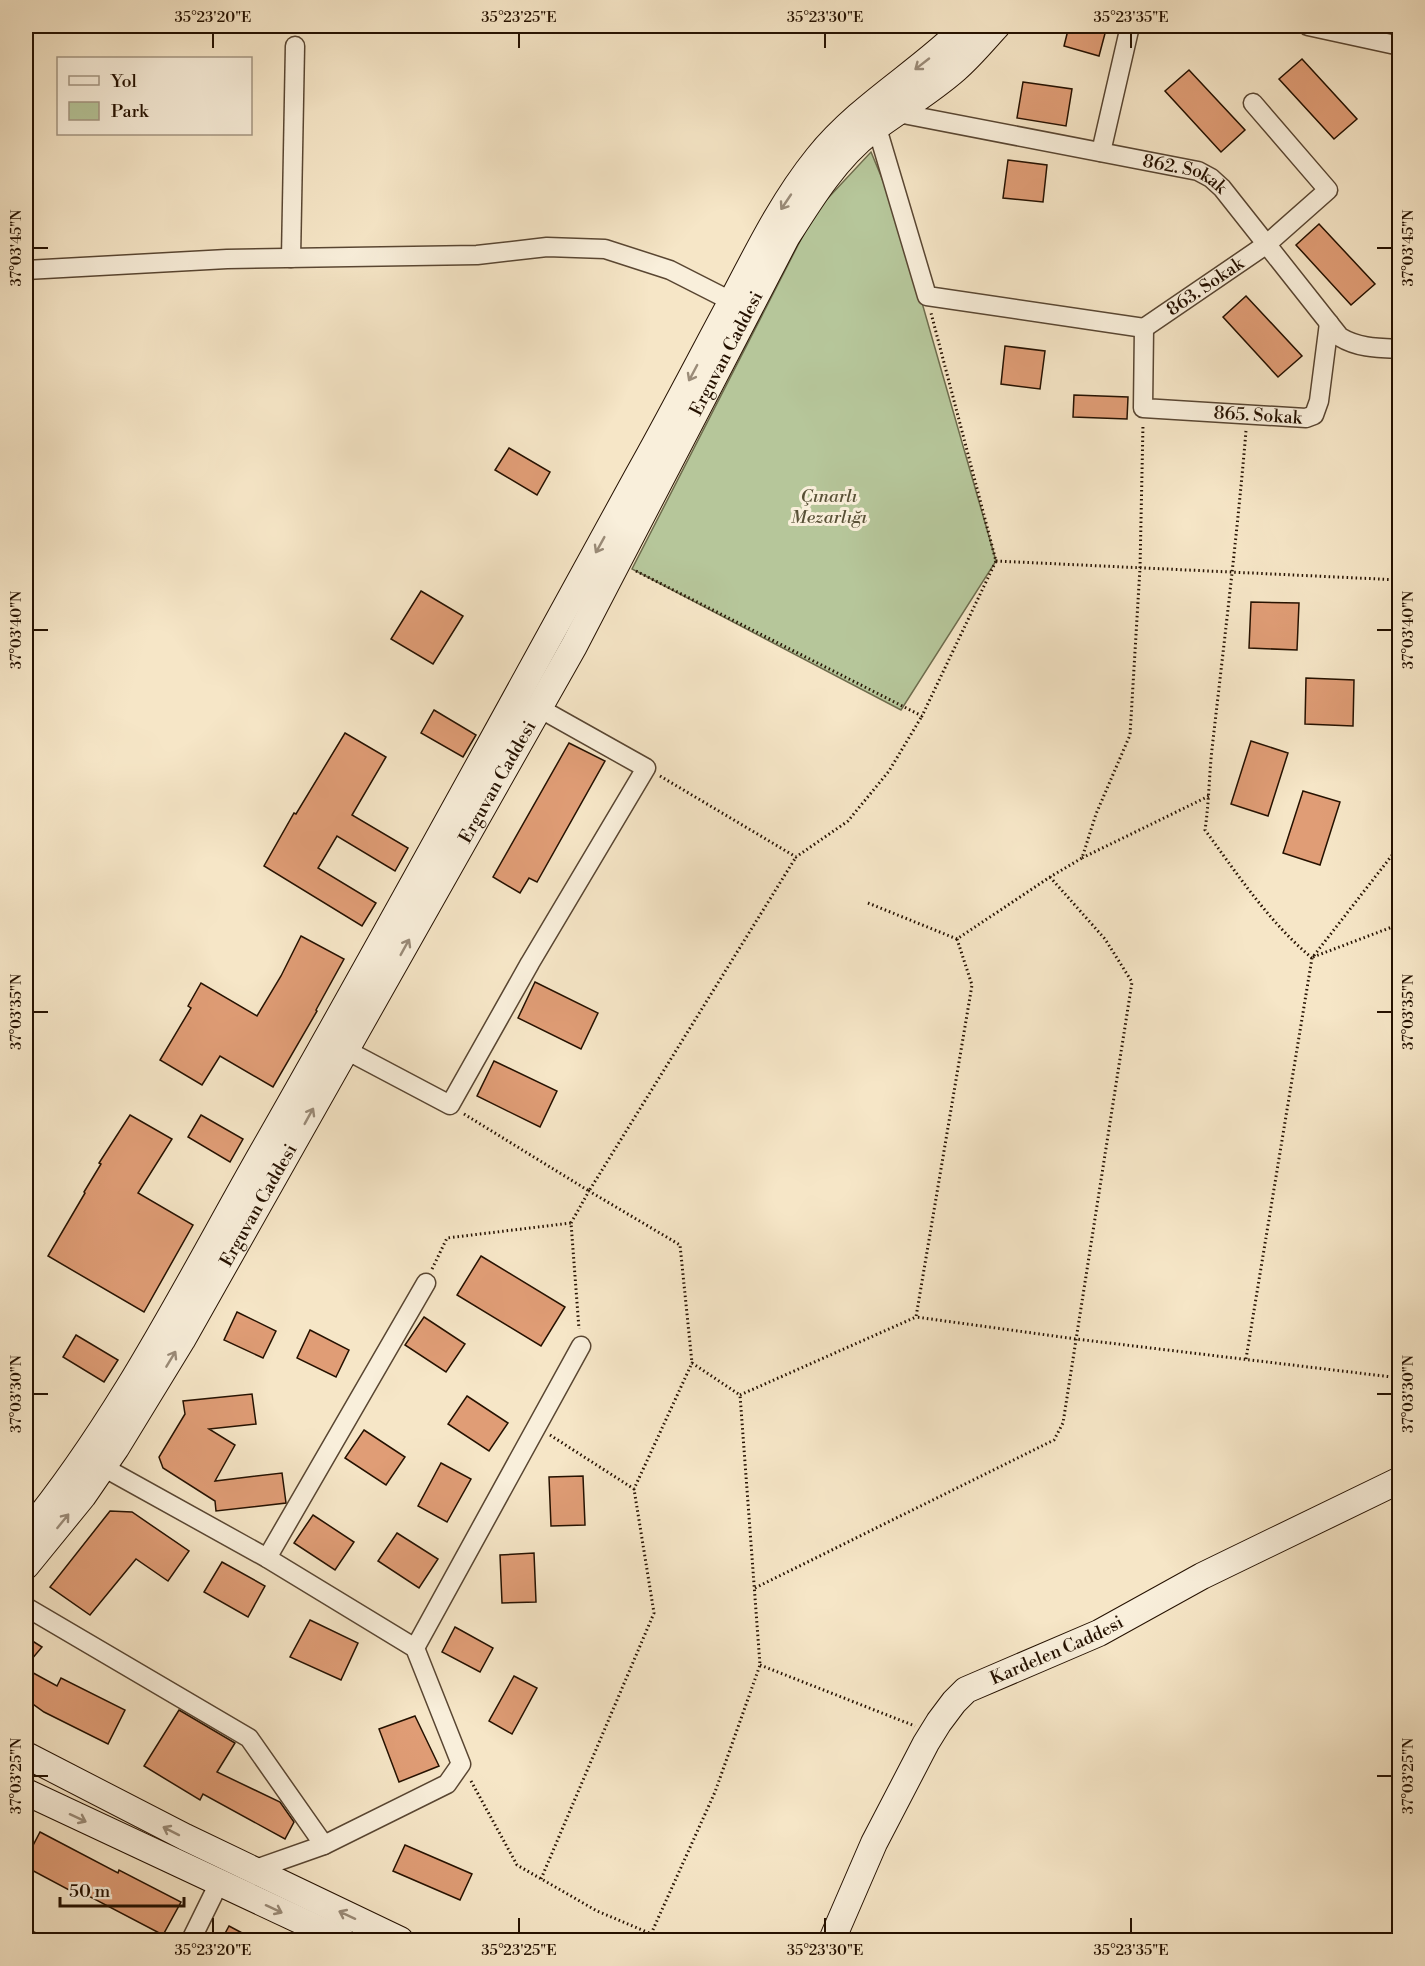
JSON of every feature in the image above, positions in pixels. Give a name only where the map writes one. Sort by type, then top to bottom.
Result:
[{"type":"street","points":[[26,1534],[81,1462],[139,1370],[333,1029],[646,461],[777,215],[817,158],[852,121],[966,26]]},
{"type":"street","name":"Erguvan Caddesi","points":[[26,1566],[83,1496],[134,1420],[182,1340],[574,646],[786,238],[809,201],[849,152],[957,68],[997,26]]},
{"type":"street","points":[[1101,152],[1130,26]]},
{"type":"street","points":[[1308,26],[1400,46]]},
{"type":"street","points":[[291,258],[295,46]]},
{"type":"street","name":"863. Sokak","points":[[1144,328],[1267,244],[1328,190],[1253,103]]},
{"type":"street","name":"862. Sokak","points":[[898,113],[1198,171],[1211,178],[1222,188],[1340,337],[1352,344],[1400,349]]},
{"type":"street","points":[[877,128],[927,296],[1144,328],[1143,408]]},
{"type":"street","points":[[26,270],[227,259],[477,255],[547,247],[605,249],[670,270],[731,302]]},
{"type":"street","name":"865. Sokak","points":[[1143,408],[1295,418],[1314,415],[1319,401],[1329,323]]},
{"type":"street","points":[[346,1050],[450,1105],[530,963],[646,768],[539,708]]},
{"type":"street","points":[[267,1558],[426,1283]]},
{"type":"street","points":[[415,1648],[581,1346]]},
{"type":"street","points":[[103,1467],[267,1558],[415,1648],[461,1764],[447,1784],[324,1845],[253,1870]]},
{"type":"street","name":"Kardelen Caddesi","points":[[832,1941],[874,1843],[933,1733],[954,1702],[966,1690],[1099,1633],[1202,1576],[1400,1480]]},
{"type":"street","points":[[26,1607],[249,1738],[324,1845]]},
{"type":"street","points":[[26,1755],[185,1838],[400,1941]]},
{"type":"street","points":[[26,1792],[342,1941]]},
{"type":"street","points":[[191,1941],[219,1883]]},
{"type":"path","points":[[581,1346],[571,1223],[796,857],[848,821],[889,771],[922,716],[996,561],[927,296]]},
{"type":"path","points":[[1082,858],[1096,814],[1130,735],[1140,568],[1143,408]]},
{"type":"path","points":[[1248,414],[1234,572],[1205,830],[1270,917],[1296,945],[1312,958]]},
{"type":"path","points":[[996,561],[1400,580]]},
{"type":"path","points":[[618,562],[922,716]]},
{"type":"path","points":[[646,768],[796,857]]},
{"type":"path","points":[[957,939],[1082,858],[1209,796]]},
{"type":"path","points":[[1246,1359],[1312,958],[1400,845]]},
{"type":"path","points":[[755,1588],[1053,1440],[1063,1423],[1131,982],[1105,939],[1050,877]]},
{"type":"path","points":[[868,903],[957,939],[972,985],[916,1317]]},
{"type":"path","points":[[1312,958],[1400,924]]},
{"type":"path","points":[[450,1105],[680,1245],[692,1364],[634,1489],[654,1613],[541,1879]]},
{"type":"path","points":[[426,1283],[447,1238],[571,1223]]},
{"type":"path","points":[[740,1395],[916,1317],[1076,1339],[1400,1378]]},
{"type":"path","points":[[692,1364],[740,1395]]},
{"type":"path","points":[[651,1934],[715,1792],[760,1665],[740,1395]]},
{"type":"path","points":[[537,1426],[634,1489]]},
{"type":"path","points":[[760,1665],[933,1733]]},
{"type":"path","points":[[461,1764],[517,1865],[597,1911],[666,1941]]},
{"type":"green space","name":"Çınarlı Mezarlığı","points":[[871,152],[896,212],[996,561],[901,710],[632,569],[815,212]]},
{"type":"building","points":[[1069,26],[1107,26],[1099,56],[1064,46]]},
{"type":"building","points":[[1302,59],[1357,119],[1334,139],[1279,79]]},
{"type":"building","points":[[1189,70],[1245,130],[1221,152],[1165,91]]},
{"type":"building","points":[[1023,82],[1072,89],[1066,126],[1017,118]]},
{"type":"building","points":[[1008,160],[1047,165],[1043,202],[1003,198]]},
{"type":"building","points":[[1319,224],[1375,284],[1351,305],[1296,245]]},
{"type":"building","points":[[1246,296],[1302,356],[1278,377],[1223,317]]},
{"type":"building","points":[[1005,346],[1045,351],[1040,389],[1001,384]]},
{"type":"building","points":[[1074,395],[1128,397],[1127,419],[1073,417]]},
{"type":"building","points":[[509,448],[550,472],[537,495],[495,470]]},
{"type":"building","points":[[421,591],[463,616],[433,664],[391,639]]},
{"type":"building","points":[[1251,602],[1299,603],[1297,650],[1249,648]]},
{"type":"building","points":[[1306,678],[1354,680],[1353,726],[1305,724]]},
{"type":"building","points":[[434,710],[476,735],[463,757],[421,733]]},
{"type":"building","points":[[345,733],[386,757],[352,815],[408,848],[395,871],[337,836],[318,868],[376,903],[362,926],[264,866],[294,813],[296,814]]},
{"type":"building","points":[[1251,741],[1288,753],[1268,816],[1231,804]]},
{"type":"building","points":[[569,743],[605,761],[537,882],[529,878],[520,893],[493,877]]},
{"type":"building","points":[[1303,791],[1340,802],[1320,865],[1283,853]]},
{"type":"building","points":[[301,936],[344,959],[273,1087],[220,1056],[202,1085],[160,1060],[191,1008],[188,1006],[201,983],[257,1016]]},
{"type":"building","points":[[535,982],[598,1013],[581,1049],[518,1018]]},
{"type":"building","points":[[494,1061],[557,1091],[540,1127],[477,1096]]},
{"type":"building","points":[[130,1115],[172,1139],[138,1193],[193,1225],[144,1312],[48,1256],[101,1164],[99,1163]]},
{"type":"building","points":[[201,1115],[243,1139],[230,1162],[188,1137]]},
{"type":"building","points":[[481,1256],[565,1307],[541,1346],[457,1295]]},
{"type":"building","points":[[237,1312],[276,1331],[263,1358],[224,1340]]},
{"type":"building","points":[[424,1317],[465,1344],[446,1372],[405,1345]]},
{"type":"building","points":[[310,1330],[349,1350],[336,1377],[297,1358]]},
{"type":"building","points":[[76,1335],[118,1360],[104,1382],[63,1357]]},
{"type":"building","points":[[252,1394],[256,1424],[209,1429],[235,1445],[215,1481],[282,1473],[286,1503],[216,1511],[215,1501],[163,1468],[159,1457],[185,1414],[183,1401]]},
{"type":"building","points":[[467,1396],[508,1423],[489,1451],[448,1424]]},
{"type":"building","points":[[364,1430],[405,1457],[386,1485],[345,1458]]},
{"type":"building","points":[[441,1463],[471,1479],[447,1522],[418,1506]]},
{"type":"building","points":[[583,1476],[585,1525],[551,1526],[549,1477]]},
{"type":"building","points":[[110,1511],[132,1512],[189,1551],[168,1581],[136,1559],[90,1615],[50,1587]]},
{"type":"building","points":[[313,1515],[354,1542],[335,1570],[294,1543]]},
{"type":"building","points":[[397,1533],[438,1559],[419,1588],[378,1561]]},
{"type":"building","points":[[534,1553],[536,1602],[502,1603],[500,1555]]},
{"type":"building","points":[[222,1562],[265,1586],[248,1617],[204,1592]]},
{"type":"building","points":[[310,1620],[358,1643],[341,1680],[290,1657]]},
{"type":"building","points":[[455,1627],[493,1648],[480,1672],[442,1652]]},
{"type":"building","points":[[26,1637],[42,1647],[26,1666]]},
{"type":"building","points":[[26,1669],[57,1686],[61,1678],[125,1710],[108,1744],[44,1712],[26,1699]]},
{"type":"building","points":[[514,1676],[537,1688],[512,1734],[489,1721]]},
{"type":"building","points":[[179,1710],[235,1743],[217,1772],[280,1802],[294,1822],[285,1839],[203,1794],[200,1800],[144,1766]]},
{"type":"building","points":[[415,1716],[439,1766],[399,1782],[379,1729]]},
{"type":"building","points":[[40,1832],[118,1873],[119,1870],[181,1902],[163,1935],[85,1894],[84,1898],[26,1867],[26,1859]]},
{"type":"building","points":[[405,1845],[472,1874],[460,1900],[393,1871]]},
{"type":"building","points":[[229,1926],[257,1941],[221,1941]]}]
